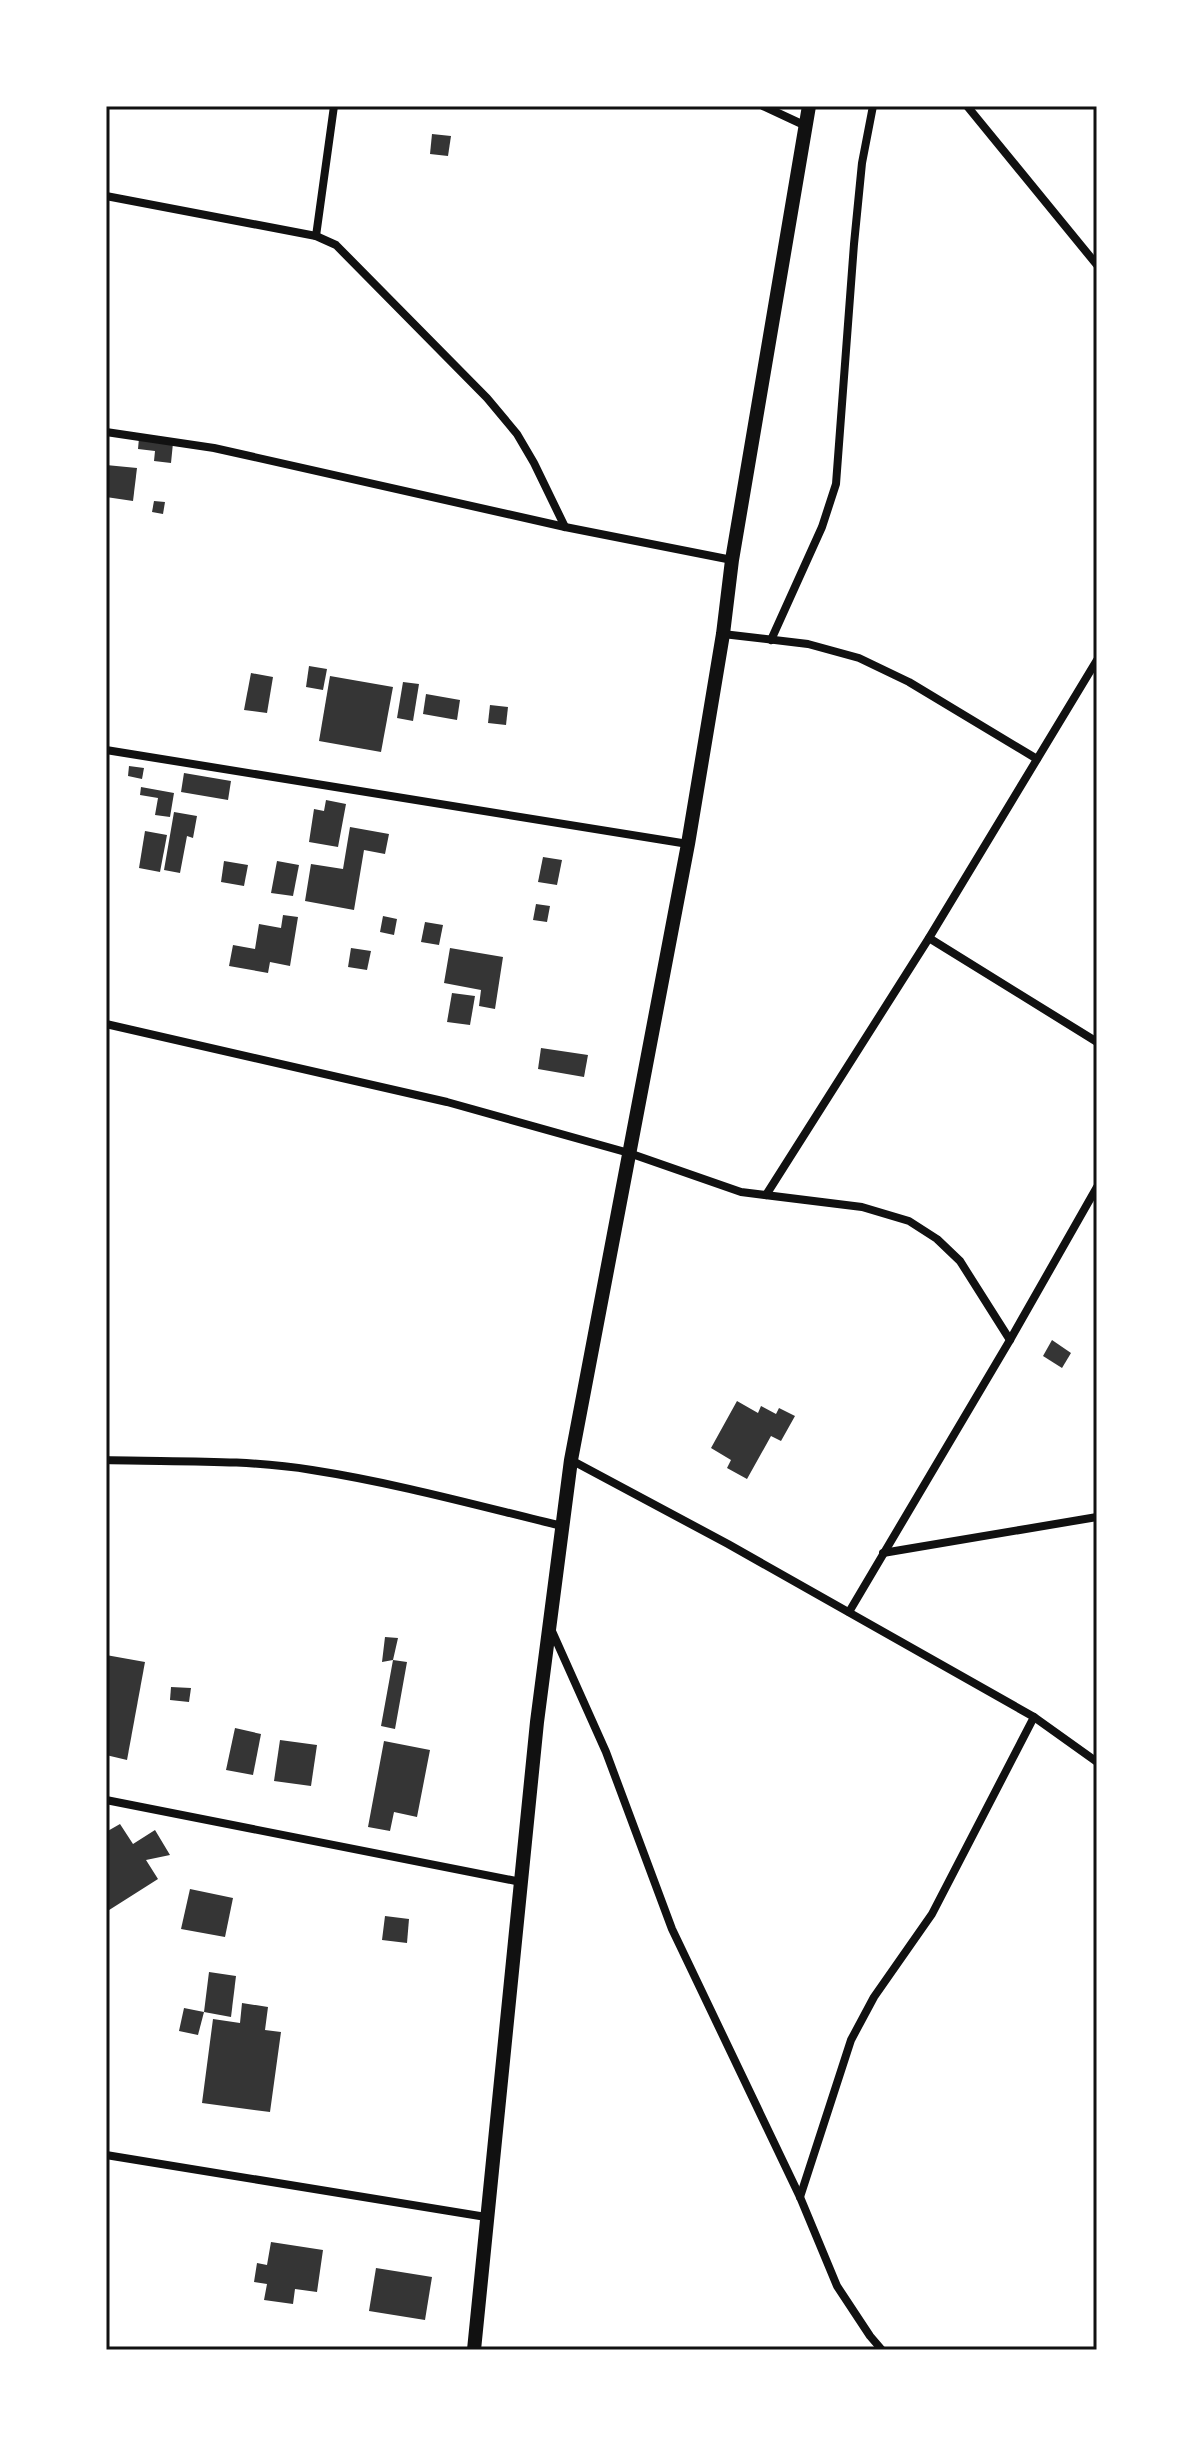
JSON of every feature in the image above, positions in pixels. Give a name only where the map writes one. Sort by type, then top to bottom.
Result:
[{"type":"street","points":[[316,236],[334,106]]},
{"type":"street","points":[[763,106],[806,126]]},
{"type":"street","points":[[474,2350],[537,1722],[571,1460],[688,844],[723,634],[732,560],[809,106]]},
{"type":"street","points":[[771,640],[822,527],[836,484],[854,244],[862,163],[873,106]]},
{"type":"street","points":[[967,106],[1097,265]]},
{"type":"street","points":[[106,196],[316,236],[336,245],[487,398],[517,434],[565,527]]},
{"type":"street","points":[[106,432],[214,448],[565,527],[732,560]]},
{"type":"street","points":[[723,634],[808,644],[859,658],[909,682],[1037,759]]},
{"type":"street","points":[[766,1195],[929,938],[1097,660]]},
{"type":"street","points":[[106,750],[688,844]]},
{"type":"street","points":[[929,938],[1097,1042]]},
{"type":"street","points":[[106,1024],[447,1102],[629,1153],[741,1192],[862,1207],[909,1221],[937,1239],[960,1261],[1010,1340]]},
{"type":"street","points":[[849,1612],[1097,1187]]},
{"type":"street","points":[[106,1460],[242,1463],[312,1470],[386,1484],[562,1526]]},
{"type":"street","points":[[571,1460],[1034,1717],[1097,1762]]},
{"type":"street","points":[[883,1553],[1097,1517]]},
{"type":"street","points":[[550,1628],[606,1752],[672,1929],[800,2197],[837,2286],[882,2350]]},
{"type":"street","points":[[800,2197],[851,2040],[874,1997],[932,1914],[1034,1717]]},
{"type":"street","points":[[106,1800],[522,1882]]},
{"type":"street","points":[[106,2155],[486,2217]]},
{"type":"building","points":[[432,134],[451,136],[448,156],[430,154]]},
{"type":"building","points":[[139,438],[173,443],[171,463],[154,461],[155,451],[138,449]]},
{"type":"building","points":[[106,465],[137,468],[133,501],[106,497]]},
{"type":"building","points":[[154,501],[165,502],[163,514],[152,512]]},
{"type":"building","points":[[309,666],[327,669],[323,690],[306,687]]},
{"type":"building","points":[[251,673],[273,677],[267,713],[244,710]]},
{"type":"building","points":[[330,676],[393,687],[381,752],[319,741]]},
{"type":"building","points":[[403,682],[419,684],[413,721],[397,718]]},
{"type":"building","points":[[426,694],[460,700],[457,720],[423,714]]},
{"type":"building","points":[[490,705],[508,707],[506,725],[488,723]]},
{"type":"building","points":[[129,766],[144,768],[142,779],[128,776]]},
{"type":"building","points":[[184,773],[231,781],[228,800],[181,792]]},
{"type":"building","points":[[141,787],[174,793],[170,817],[155,815],[158,798],[140,795]]},
{"type":"building","points":[[326,800],[346,804],[338,847],[309,842],[314,809],[324,811]]},
{"type":"building","points":[[174,812],[197,816],[193,838],[187,836],[180,873],[164,870]]},
{"type":"building","points":[[350,827],[389,834],[385,854],[364,850],[354,910],[305,901],[311,864],[343,869]]},
{"type":"building","points":[[145,831],[167,835],[160,872],[139,868]]},
{"type":"building","points":[[543,857],[562,860],[557,885],[538,882]]},
{"type":"building","points":[[224,861],[248,865],[244,886],[221,882]]},
{"type":"building","points":[[277,861],[299,865],[293,896],[271,893]]},
{"type":"building","points":[[536,904],[550,906],[547,922],[533,920]]},
{"type":"building","points":[[283,915],[298,917],[290,966],[270,962],[268,973],[229,966],[233,945],[255,949],[259,924],[281,928]]},
{"type":"building","points":[[383,916],[397,919],[394,935],[380,932]]},
{"type":"building","points":[[425,922],[443,925],[439,945],[421,942]]},
{"type":"building","points":[[351,948],[371,951],[367,970],[348,967]]},
{"type":"building","points":[[450,948],[503,957],[495,1009],[479,1006],[481,990],[444,983]]},
{"type":"building","points":[[452,993],[475,996],[470,1025],[447,1022]]},
{"type":"building","points":[[541,1048],[588,1055],[584,1077],[538,1069]]},
{"type":"building","points":[[1052,1340],[1071,1353],[1062,1368],[1043,1356]]},
{"type":"building","points":[[737,1401],[758,1413],[761,1406],[776,1414],[779,1408],[795,1416],[781,1441],[771,1436],[747,1479],[727,1468],[731,1460],[711,1448]]},
{"type":"building","points":[[385,1637],[398,1638],[393,1660],[382,1662]]},
{"type":"building","points":[[106,1655],[145,1662],[127,1760],[106,1755]]},
{"type":"building","points":[[393,1660],[407,1662],[395,1729],[381,1726]]},
{"type":"building","points":[[171,1687],[191,1688],[189,1702],[170,1700]]},
{"type":"building","points":[[235,1728],[261,1734],[253,1775],[226,1770]]},
{"type":"building","points":[[280,1740],[317,1745],[311,1786],[274,1781]]},
{"type":"building","points":[[384,1741],[430,1750],[417,1817],[394,1812],[390,1831],[368,1827]]},
{"type":"building","points":[[120,1824],[133,1844],[155,1830],[170,1855],[146,1860],[158,1879],[106,1912],[106,1832]]},
{"type":"building","points":[[190,1889],[233,1898],[225,1937],[181,1929]]},
{"type":"building","points":[[385,1916],[409,1919],[407,1943],[382,1940]]},
{"type":"building","points":[[209,1972],[236,1976],[231,2017],[204,2012]]},
{"type":"building","points":[[242,2003],[268,2007],[265,2030],[281,2032],[270,2112],[202,2103],[213,2019],[240,2023]]},
{"type":"building","points":[[184,2008],[204,2012],[198,2035],[179,2031]]},
{"type":"building","points":[[271,2242],[323,2250],[317,2292],[295,2289],[293,2304],[264,2300],[267,2284],[254,2282],[257,2263],[267,2265]]},
{"type":"building","points":[[376,2268],[432,2277],[425,2320],[369,2311]]}]
